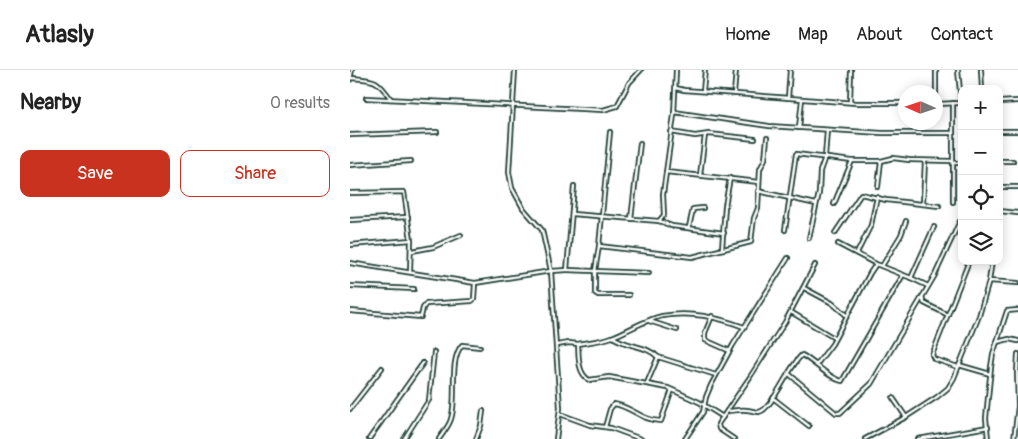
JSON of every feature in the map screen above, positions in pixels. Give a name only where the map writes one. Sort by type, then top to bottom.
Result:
[{"type":"street","points":[[352,70],[350,79],[374,80],[381,85],[391,99]]},
{"type":"street","points":[[515,70],[509,172],[512,188],[523,208],[542,230],[551,271],[560,414],[556,439]]},
{"type":"street","points":[[366,98],[588,110],[610,108],[617,106],[629,83],[640,70]]},
{"type":"street","points":[[659,221],[664,215],[663,194],[674,112],[676,70]]},
{"type":"street","points":[[703,91],[705,70]]},
{"type":"street","points":[[734,94],[736,70]]},
{"type":"street","points":[[788,98],[790,70]]},
{"type":"street","points":[[850,102],[851,70]]},
{"type":"street","points":[[936,70],[936,85]]},
{"type":"street","points":[[958,70],[959,85]]},
{"type":"street","points":[[981,70],[982,85]]},
{"type":"street","points":[[676,88],[802,99],[898,104]]},
{"type":"street","points":[[799,128],[802,99]]},
{"type":"street","points":[[1003,102],[1018,102]]},
{"type":"street","points":[[953,103],[953,202]]},
{"type":"street","points":[[943,104],[958,103]]},
{"type":"street","points":[[674,112],[769,126],[882,133],[952,133]]},
{"type":"street","points":[[809,238],[820,188],[820,171],[825,157],[827,130]]},
{"type":"street","points":[[1003,131],[1018,131]]},
{"type":"street","points":[[350,135],[437,132]]},
{"type":"street","points":[[610,132],[595,271],[596,295],[629,294]]},
{"type":"street","points":[[671,132],[756,139]]},
{"type":"street","points":[[700,175],[705,136]]},
{"type":"street","points":[[599,246],[692,257],[751,242],[754,218],[758,208],[760,169],[765,159],[767,138]]},
{"type":"street","points":[[631,218],[640,143]]},
{"type":"street","points":[[785,230],[788,198],[796,154],[852,162],[881,161],[893,158],[958,162]]},
{"type":"street","points":[[350,166],[411,161]]},
{"type":"street","points":[[878,186],[881,161]]},
{"type":"street","points":[[923,204],[925,161]]},
{"type":"street","points":[[1003,161],[1013,161]]},
{"type":"street","points":[[834,204],[852,162]]},
{"type":"street","points":[[666,172],[759,182]]},
{"type":"street","points":[[722,249],[725,206],[730,178]]},
{"type":"street","points":[[568,270],[574,186]]},
{"type":"street","points":[[1003,187],[1018,188]]},
{"type":"street","points":[[350,193],[404,191],[412,240],[410,272]]},
{"type":"street","points":[[758,191],[816,204]]},
{"type":"street","points":[[835,233],[860,195],[864,194],[886,200],[939,206]]},
{"type":"street","points":[[857,253],[871,224],[877,197]]},
{"type":"street","points":[[689,227],[693,209],[703,208]]},
{"type":"street","points":[[1003,211],[1018,213]]},
{"type":"street","points":[[572,214],[659,221],[672,226],[724,233]]},
{"type":"street","points":[[350,220],[408,217]]},
{"type":"street","points":[[882,266],[906,221]]},
{"type":"street","points":[[789,374],[836,413],[840,413],[871,384],[922,297],[958,225]]},
{"type":"street","points":[[911,278],[934,228]]},
{"type":"street","points":[[412,251],[432,247],[460,235]]},
{"type":"street","points":[[350,245],[412,240]]},
{"type":"street","points":[[838,244],[876,264],[928,286]]},
{"type":"street","points":[[684,439],[703,412],[706,397],[730,351],[788,258]]},
{"type":"street","points":[[350,263],[475,282],[568,270],[649,273]]},
{"type":"street","points":[[817,364],[876,264]]},
{"type":"street","points":[[734,439],[719,429],[718,424],[791,312],[815,265]]},
{"type":"street","points":[[967,265],[932,355],[934,359],[990,374]]},
{"type":"street","points":[[865,439],[906,417],[944,392],[950,384],[979,316],[989,282],[991,265]]},
{"type":"street","points":[[727,411],[759,412],[773,398],[802,355],[817,364],[836,380],[842,381],[903,275]]},
{"type":"street","points":[[350,311],[421,317],[426,304],[472,301],[474,299],[475,282]]},
{"type":"street","points":[[989,282],[1018,283]]},
{"type":"street","points":[[350,286],[414,289]]},
{"type":"street","points":[[804,288],[832,303],[846,314]]},
{"type":"street","points":[[922,297],[924,303],[948,314]]},
{"type":"street","points":[[988,439],[986,418],[993,354],[1007,311],[1018,310]]},
{"type":"street","points":[[791,312],[834,338]]},
{"type":"street","points":[[557,345],[569,342],[578,344],[613,337],[662,316],[712,316],[744,327]]},
{"type":"street","points":[[712,316],[705,334],[705,340],[730,351]]},
{"type":"street","points":[[649,321],[677,330]]},
{"type":"street","points":[[613,337],[622,343],[651,351],[658,357],[717,375]]},
{"type":"street","points":[[997,342],[1009,339],[1018,341]]},
{"type":"street","points":[[578,344],[581,369],[586,378],[593,380],[609,377],[647,383],[672,390],[704,405],[723,417]]},
{"type":"street","points":[[439,439],[451,420],[458,349],[462,345],[480,346]]},
{"type":"street","points":[[404,439],[430,400],[434,352]]},
{"type":"street","points":[[1014,439],[1018,406],[1018,354]]},
{"type":"street","points":[[647,383],[658,357]]},
{"type":"street","points":[[368,439],[423,363]]},
{"type":"street","points":[[350,410],[382,368]]},
{"type":"street","points":[[605,427],[611,405],[614,404],[630,409],[648,419],[661,421],[672,390]]},
{"type":"street","points":[[773,398],[809,426]]},
{"type":"street","points":[[894,398],[906,417]]},
{"type":"street","points":[[476,439],[481,426],[482,411]]},
{"type":"street","points":[[560,414],[590,426],[605,427],[641,439]]},
{"type":"street","points":[[918,439],[988,427]]}]
